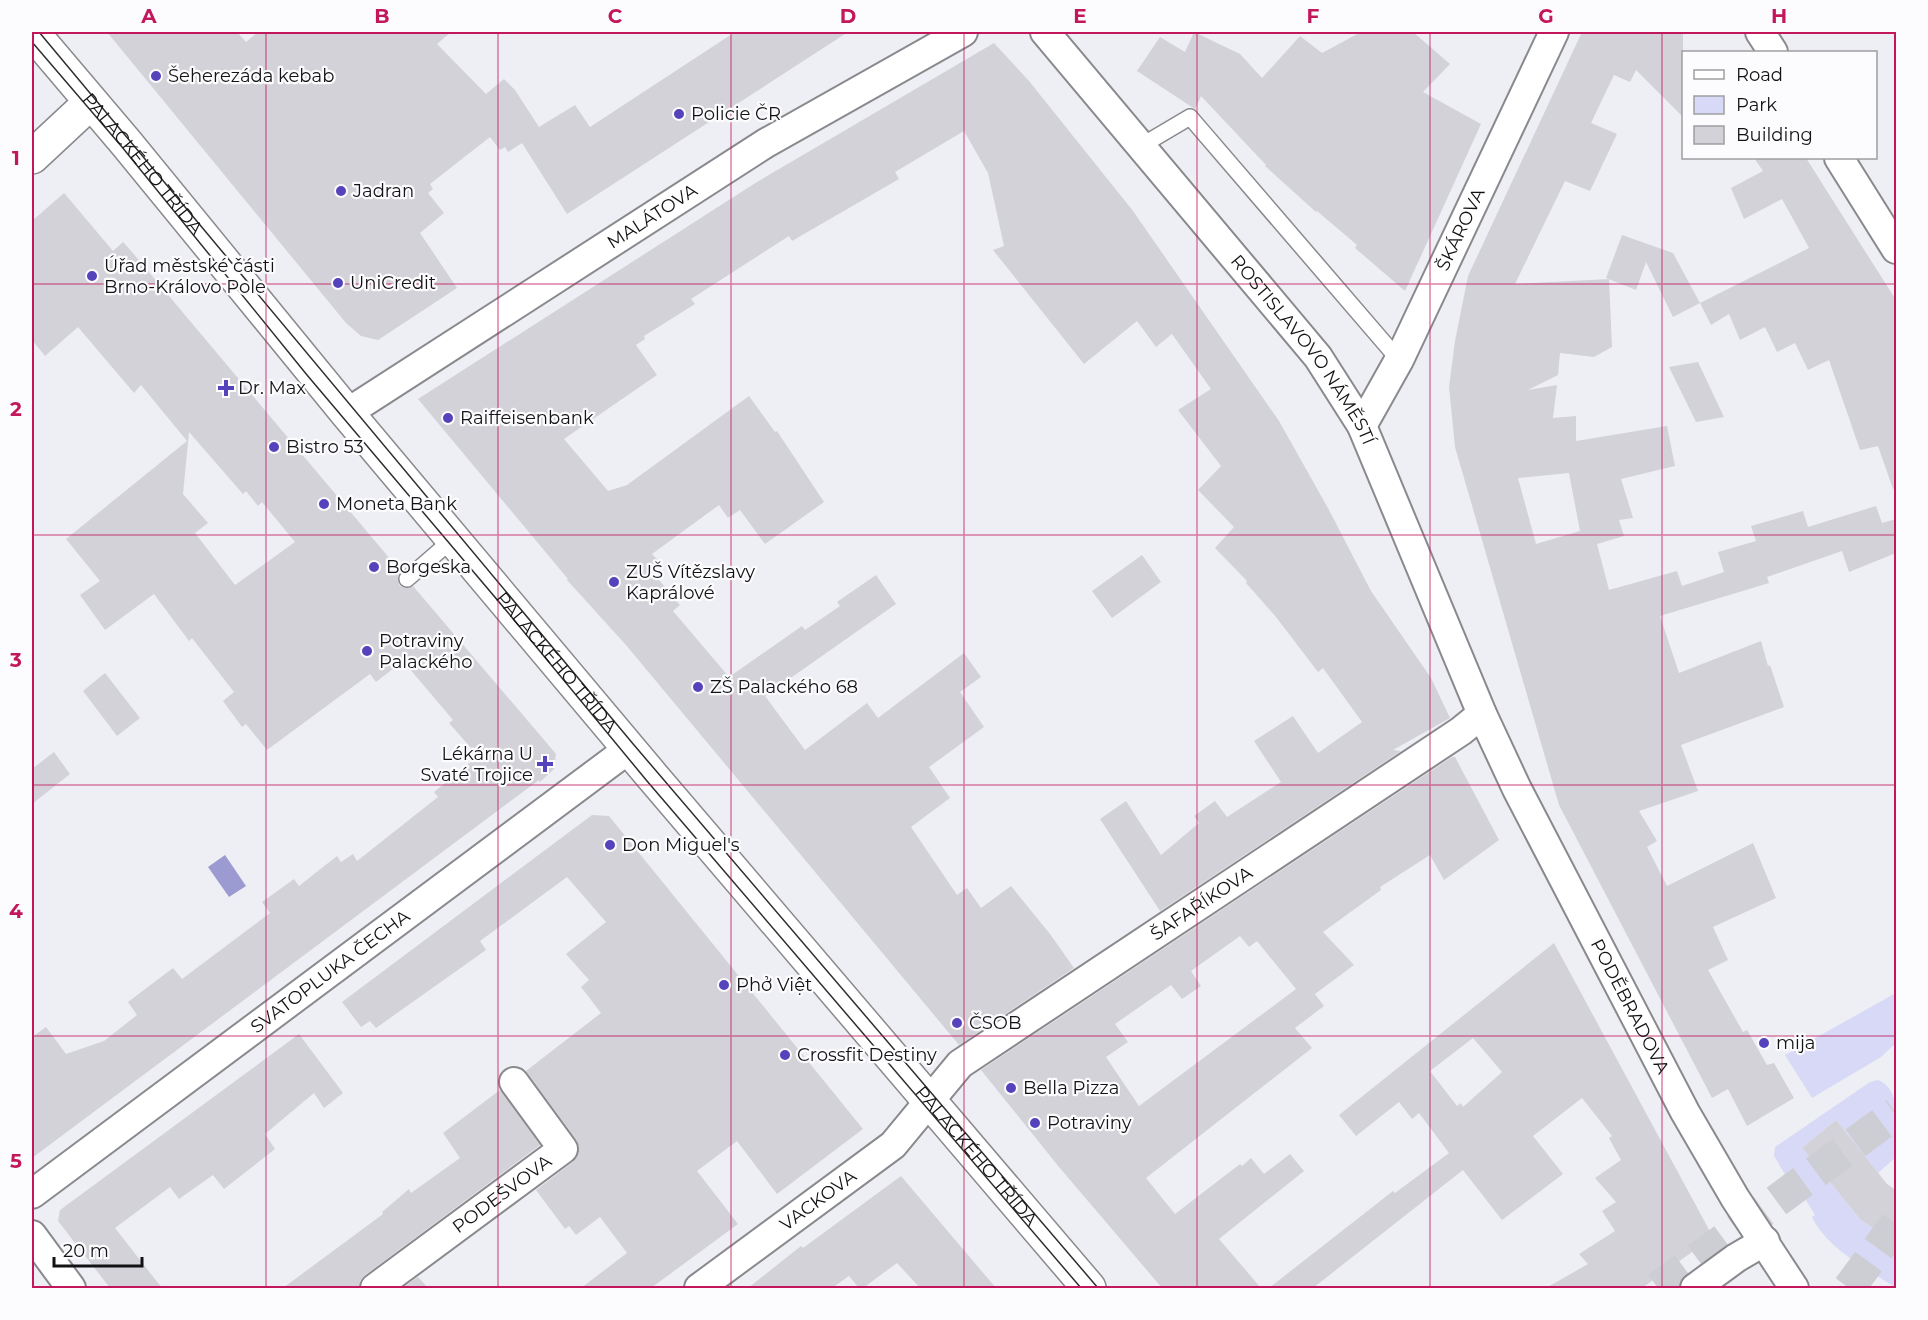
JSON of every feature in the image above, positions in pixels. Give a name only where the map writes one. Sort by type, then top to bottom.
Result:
[{"type":"street","name":"PALACKÉHO TŘÍDA","points":[[32,32],[453,539],[1089,1288]]},
{"type":"street","name":"MALÁTOVA","points":[[347,413],[766,143],[963,32]]},
{"type":"street","name":"ROSTISLAVOVO NÁMĚSTÍ","points":[[1045,32],[1317,357],[1362,426],[1482,714]]},
{"type":"street","name":"ŠKÁROVA","points":[[1362,426],[1399,360],[1554,32]]},
{"type":"street","points":[[1760,32],[1772,51]]},
{"type":"street","points":[[32,156],[91,102]]},
{"type":"street","points":[[1840,159],[1896,249]]},
{"type":"street","name":"ŠAFAŘÍKOVA","points":[[931,1101],[960,1065],[1451,738],[1482,714]]},
{"type":"street","name":"PODĚBRADOVA","points":[[1482,714],[1522,799],[1685,1112],[1735,1198],[1794,1288]]},
{"type":"street","name":"SVATOPLUKA ČECHA","points":[[32,1194],[630,748]]},
{"type":"street","name":"PODEŠVOVA","points":[[375,1288],[563,1149],[514,1082]]},
{"type":"street","name":"VACKOVA","points":[[699,1288],[893,1145],[931,1101]]},
{"type":"street","points":[[32,1235],[71,1288]]},
{"type":"street","points":[[1695,1288],[1736,1258],[1765,1242]]},
{"type":"lane","points":[[1141,146],[1190,117],[1399,360]]},
{"type":"lane","points":[[407,579],[453,539]]},
{"type":"green space","points":[[1896,993],[1896,1043],[1881,1057],[1812,1098],[1785,1055]]},
{"type":"green space","points":[[1878,1080],[1892,1093],[1895,1103],[1896,1157],[1878,1173],[1836,1120],[1802,1148],[1861,1220],[1896,1243],[1896,1288],[1849,1257],[1828,1239],[1812,1217],[1815,1215],[1804,1197],[1799,1198],[1774,1156],[1775,1147],[1870,1082]]},
{"type":"water","points":[[225,855],[246,886],[229,897],[208,867]]},
{"type":"building","points":[[107,32],[237,32],[246,42],[258,32],[451,32],[437,44],[486,94],[504,79],[515,90],[539,127],[575,105],[590,127],[735,32],[848,32],[567,214],[522,143],[508,152],[505,147],[500,150],[490,137],[430,184],[433,189],[428,193],[444,213],[420,233],[457,288],[378,340],[361,336],[346,323]]},
{"type":"building","points":[[1194,32],[1240,54],[1262,78],[1300,36],[1322,53],[1361,32],[1413,32],[1450,64],[1423,92],[1481,124],[1405,291],[1355,248],[1357,245],[1265,166],[1201,96],[1195,109],[1137,71],[1160,37],[1185,52]]},
{"type":"building","points":[[1582,32],[1683,32],[1682,116],[1636,70],[1630,82],[1614,75],[1591,123],[1617,134],[1590,191],[1565,181],[1515,284],[1609,279],[1612,347],[1594,357],[1560,353],[1558,375],[1528,390],[1557,385],[1553,418],[1576,416],[1576,441],[1667,426],[1675,466],[1621,479],[1633,518],[1619,520],[1624,536],[1597,544],[1609,590],[1677,571],[1682,586],[1724,572],[1718,552],[1756,541],[1751,526],[1803,511],[1808,527],[1876,506],[1882,523],[1896,519],[1896,553],[1849,572],[1842,551],[1767,577],[1769,583],[1660,616],[1679,673],[1761,641],[1784,707],[1681,745],[1698,791],[1639,811],[1657,841],[1647,847],[1667,886],[1753,843],[1776,898],[1713,927],[1728,960],[1708,970],[1743,1032],[1747,1030],[1767,1065],[1774,1063],[1794,1098],[1747,1126],[1728,1089],[1712,1098],[1559,805],[1455,447],[1449,387],[1455,341],[1468,276]],"holes":[[[1569,473],[1580,531],[1536,544],[1518,478]]]},
{"type":"building","points":[[994,43],[1029,81],[1133,211],[1279,421],[1371,591],[1431,678],[1450,718],[1393,750],[1401,751],[1160,911],[1100,819],[1126,801],[1161,855],[1199,823],[1194,816],[1215,801],[1227,817],[1281,782],[1254,741],[1293,716],[1318,753],[1362,722],[1323,668],[1318,672],[1276,617],[1246,583],[1247,581],[1215,548],[1234,527],[1198,490],[1221,466],[1178,410],[1211,389],[1172,334],[1156,347],[1137,321],[1084,364],[993,250],[1004,246],[988,173],[964,131],[895,172],[899,179],[792,241],[789,236],[691,299],[695,304],[644,336],[645,339],[636,345],[657,375],[564,439],[608,491],[627,485],[749,396],[775,432],[777,431],[824,502],[765,544],[740,510],[728,518],[719,505],[652,554],[658,560],[649,568],[680,605],[673,611],[729,677],[802,626],[805,630],[840,606],[837,602],[876,575],[896,604],[765,696],[805,750],[867,703],[878,718],[964,653],[981,677],[960,692],[984,727],[929,767],[950,798],[911,827],[957,895],[967,888],[981,908],[1011,886],[1074,968],[959,1045],[626,645],[567,580],[418,399],[757,182]]},
{"type":"building","points":[[1755,159],[1807,159],[1896,300],[1896,488],[1893,489],[1878,446],[1860,450],[1829,360],[1808,370],[1795,343],[1777,352],[1765,327],[1740,340],[1729,314],[1711,325],[1700,303],[1809,248],[1782,199],[1744,219],[1731,188],[1763,171]]},
{"type":"building","points":[[64,193],[113,251],[123,242],[401,572],[398,576],[399,585],[404,588],[413,586],[556,754],[554,769],[540,782],[539,780],[32,1158],[32,1037],[46,1027],[66,1054],[104,1041],[137,1015],[128,1002],[173,968],[182,979],[270,913],[262,902],[294,879],[299,886],[337,856],[341,862],[353,854],[357,861],[438,797],[434,792],[478,756],[449,723],[453,720],[403,661],[376,682],[370,674],[267,750],[246,724],[242,727],[223,701],[234,692],[192,638],[189,641],[154,594],[105,630],[80,595],[100,581],[66,539],[187,441],[141,385],[134,393],[78,327],[45,356],[32,340],[32,221]],"holes":[[[189,432],[243,494],[246,491],[258,506],[262,502],[295,542],[235,585],[195,533],[208,523],[183,494]]]},
{"type":"building","points":[[1622,235],[1673,253],[1700,303],[1673,317],[1646,262],[1636,290],[1606,278]]},
{"type":"building","points":[[1698,362],[1724,417],[1696,422],[1669,367]]},
{"type":"building","points":[[1142,555],[1161,582],[1112,618],[1092,591]]},
{"type":"building","points":[[105,673],[140,718],[117,736],[83,691]]},
{"type":"building","points":[[54,752],[70,774],[32,804],[32,769]]},
{"type":"building","points":[[1455,757],[1499,840],[1444,880],[1430,855],[1380,887],[1381,890],[1323,932],[1354,965],[1315,994],[1324,1006],[1295,1028],[1312,1048],[1146,1178],[1175,1214],[1251,1158],[1264,1174],[1290,1154],[1304,1171],[1219,1239],[1261,1288],[1162,1288],[1059,1167],[981,1070]],"holes":[[[1240,936],[1249,947],[1257,941],[1296,989],[1139,1106],[1106,1057],[1128,1042],[1115,1024],[1171,985],[1182,999],[1201,986],[1191,971]]]},
{"type":"building","points":[[592,815],[609,816],[863,1129],[777,1194],[737,1141],[697,1171],[738,1224],[651,1288],[581,1288],[627,1253],[600,1217],[576,1235],[569,1226],[565,1229],[536,1190],[573,1162],[578,1156],[579,1148],[576,1139],[526,1071],[601,1013],[581,987],[589,980],[566,954],[606,922],[567,877],[480,941],[486,950],[376,1028],[370,1021],[361,1027],[342,1002]]},
{"type":"building","points":[[1554,943],[1713,1237],[1642,1288],[1546,1288],[1588,1264],[1579,1254],[1615,1231],[1602,1211],[1616,1202],[1595,1178],[1621,1160],[1609,1138],[1612,1136],[1582,1098],[1533,1136],[1563,1174],[1502,1220],[1463,1170],[1313,1288],[1269,1288],[1393,1191],[1395,1193],[1449,1153],[1419,1113],[1412,1119],[1399,1102],[1356,1136],[1339,1115]],"holes":[[[1473,1038],[1502,1072],[1463,1107],[1461,1103],[1457,1106],[1430,1071]]]},
{"type":"building","points":[[299,1034],[343,1093],[324,1108],[314,1093],[265,1134],[275,1149],[224,1189],[213,1175],[179,1199],[170,1187],[115,1228],[162,1288],[110,1288],[58,1221],[60,1210]]},
{"type":"building","points":[[500,1090],[540,1145],[365,1275],[360,1281],[359,1288],[283,1288],[383,1214],[382,1212],[409,1189],[411,1193],[460,1158],[443,1133]]},
{"type":"building","points":[[1836,1120],[1887,1184],[1896,1190],[1896,1243],[1861,1220],[1802,1148]]},
{"type":"building","points":[[901,1176],[996,1288],[920,1288],[897,1263],[863,1288],[859,1288],[849,1276],[832,1288],[748,1288],[801,1246],[803,1248]]},
{"type":"building","points":[[418,1277],[428,1288],[402,1288]]},
{"type":"tunnel","points":[[1658,1288],[1896,1113]]},
{"type":"tunnel","points":[[1849,1288],[1896,1224]]},
{"type":"tram line","points":[[39,32],[634,745],[1098,1288]]},
{"type":"tram line","points":[[32,42],[122,147],[307,375],[647,781],[1081,1288]]},
{"type":"place","name":"Šeherezáda kebab","points":[[156,76]]},
{"type":"place","name":"Policie ČR","points":[[679,114]]},
{"type":"place","name":"Jadran","points":[[341,191]]},
{"type":"place","name":"Úřad městské části Brno-Královo Pole","points":[[92,276]]},
{"type":"place","name":"UniCredit","points":[[338,283]]},
{"type":"place","name":"Dr. Max","points":[[226,388]]},
{"type":"place","name":"Raiffeisenbank","points":[[448,418]]},
{"type":"place","name":"Bistro 53","points":[[274,447]]},
{"type":"place","name":"Moneta Bank","points":[[324,504]]},
{"type":"place","name":"Borgeska","points":[[374,567]]},
{"type":"place","name":"ZUŠ Vítězslavy Kaprálové","points":[[614,582]]},
{"type":"place","name":"Potraviny Palackého","points":[[367,651]]},
{"type":"place","name":"ZŠ Palackého 68","points":[[698,687]]},
{"type":"place","name":"Lékárna U Svaté Trojice","points":[[545,764]]},
{"type":"place","name":"Don Miguel's","points":[[610,845]]},
{"type":"place","name":"Phở Việt","points":[[724,985]]},
{"type":"place","name":"ČSOB","points":[[957,1023]]},
{"type":"place","name":"mija","points":[[1764,1043]]},
{"type":"place","name":"Crossfit Destiny","points":[[785,1055]]},
{"type":"place","name":"Bella Pizza","points":[[1011,1088]]},
{"type":"place","name":"Potraviny","points":[[1035,1123]]}]
